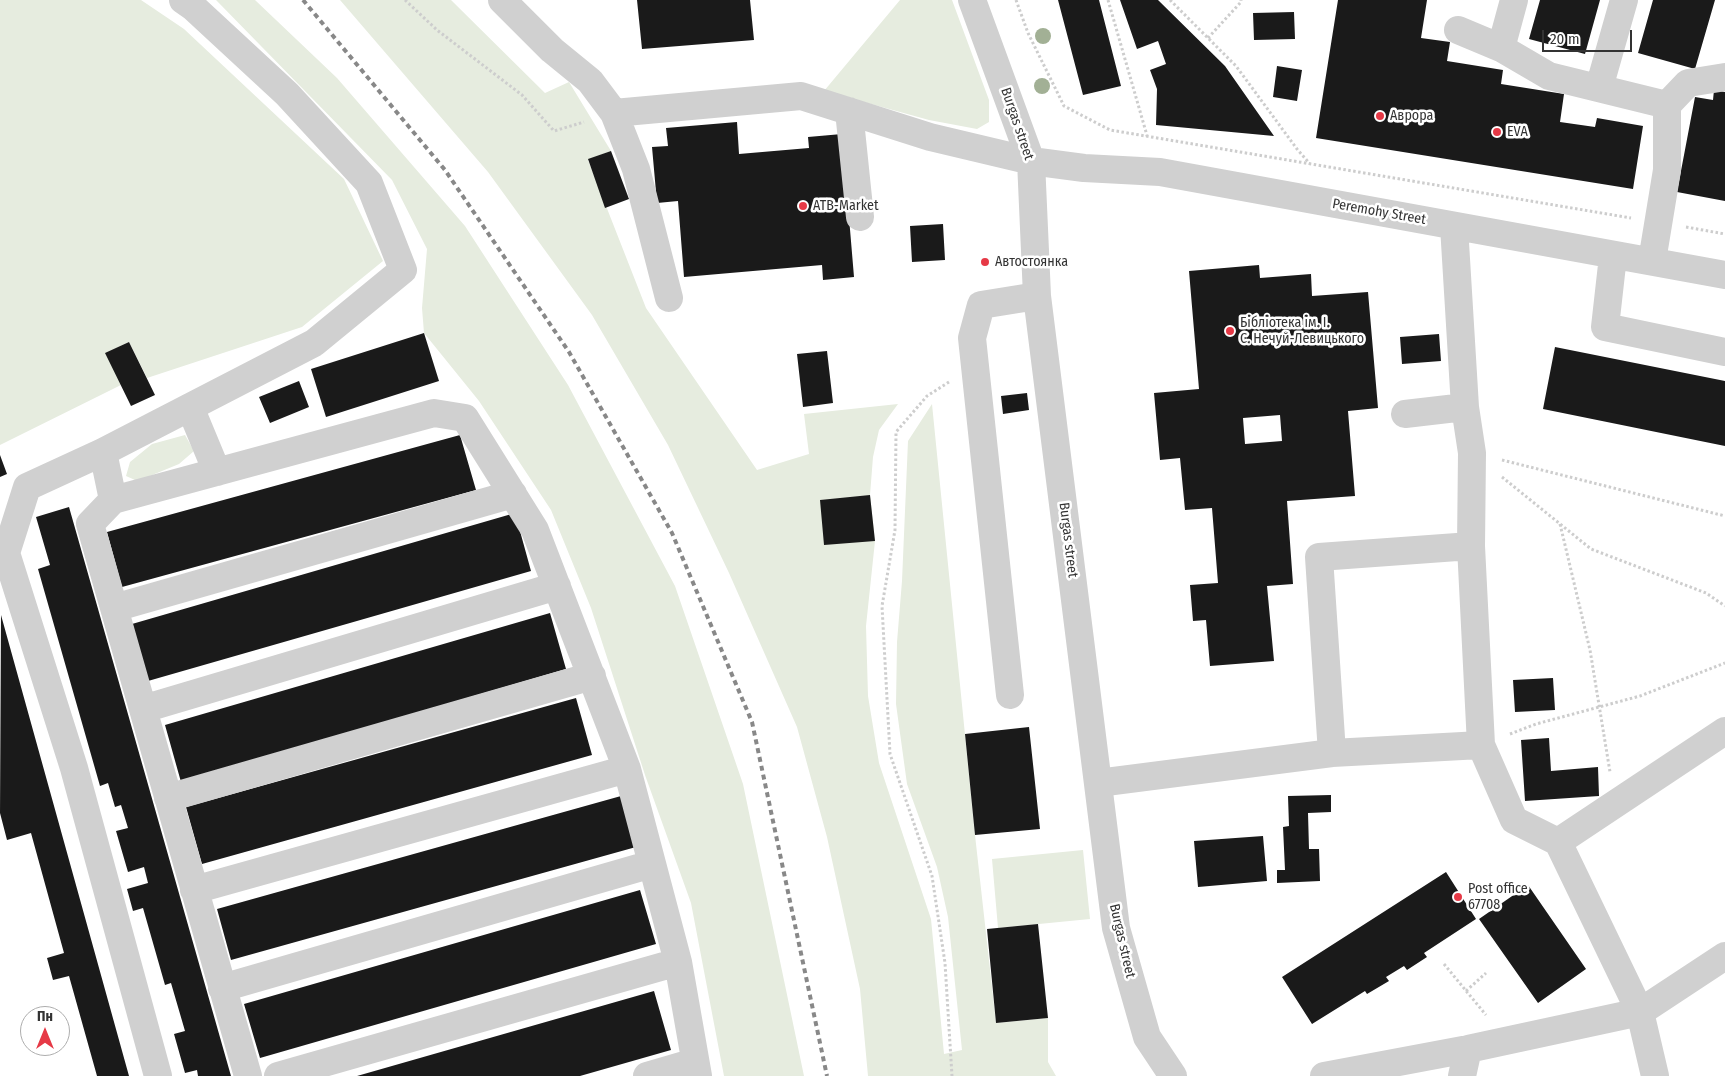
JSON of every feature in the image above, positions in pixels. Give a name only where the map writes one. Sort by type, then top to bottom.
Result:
[{"type":"street","points":[[158,1076],[74,768],[6,553],[27,486],[103,452],[314,343],[402,270],[369,182],[287,94],[193,7],[183,0]]},
{"type":"street","points":[[502,0],[552,50],[590,81],[614,113],[636,170],[669,298]]},
{"type":"street","name":"Burgas street","points":[[972,0],[1031,162],[1037,296],[1116,928],[1147,1038],[1173,1076]]},
{"type":"street","points":[[1502,48],[1514,0]]},
{"type":"street","points":[[1599,88],[1624,0]]},
{"type":"street","points":[[1458,30],[1502,48],[1549,76],[1667,105]]},
{"type":"street","points":[[1652,261],[1667,170],[1667,105],[1688,83],[1725,77]]},
{"type":"street","name":"Peremohy Street","points":[[614,113],[801,96],[930,137],[1031,162],[1084,168],[1160,172],[1725,275]]},
{"type":"street","points":[[849,111],[860,217]]},
{"type":"street","points":[[1454,226],[1465,407],[1472,453],[1470,546],[1481,746],[1514,820],[1558,842],[1640,1012],[1656,1076]]},
{"type":"street","points":[[1613,256],[1605,327],[1725,352]]},
{"type":"street","points":[[1010,695],[972,338],[981,305],[1037,296]]},
{"type":"street","points":[[190,407],[217,472]]},
{"type":"street","points":[[1405,414],[1465,407]]},
{"type":"street","points":[[248,1076],[90,524],[114,500],[434,413],[465,418],[535,530],[627,769],[678,962],[697,1069],[647,1076]]},
{"type":"street","points":[[103,452],[114,500]]},
{"type":"street","points":[[114,608],[513,494]]},
{"type":"street","points":[[1332,754],[1319,557],[1470,546]]},
{"type":"street","points":[[143,709],[557,586]]},
{"type":"street","points":[[168,798],[592,676]]},
{"type":"street","points":[[1558,842],[1725,731]]},
{"type":"street","points":[[1098,783],[1332,754],[1481,746]]},
{"type":"street","points":[[194,890],[627,769]]},
{"type":"street","points":[[222,988],[652,864]]},
{"type":"street","points":[[1324,1076],[1468,1050],[1640,1012],[1725,956]]},
{"type":"street","points":[[278,1076],[678,962]]},
{"type":"street","points":[[1462,1076],[1468,1050]]},
{"type":"path","points":[[406,0],[437,30],[522,95],[554,131],[614,113]]},
{"type":"path","points":[[1016,0],[1028,33],[1064,106],[1110,130],[1725,234]]},
{"type":"path","points":[[1108,0],[1160,172]]},
{"type":"path","points":[[1170,0],[1236,66],[1297,150],[1310,164]]},
{"type":"path","points":[[1208,38],[1241,0]]},
{"type":"path","points":[[952,1076],[944,963],[932,876],[890,754],[882,606],[895,530],[896,432],[927,396],[974,365]]},
{"type":"path","points":[[1472,453],[1725,516]]},
{"type":"path","points":[[1472,453],[1591,549],[1706,593],[1725,606]]},
{"type":"path","points":[[1560,523],[1590,650],[1615,804]]},
{"type":"path","points":[[1481,746],[1536,724],[1640,696],[1725,663]]},
{"type":"path","points":[[1444,964],[1506,1041]]},
{"type":"path","points":[[1466,991],[1486,973]]},
{"type":"shaded area","points":[[0,0],[141,0],[184,29],[344,179],[383,261],[302,327],[147,378],[129,342],[106,353],[121,385],[0,445]]},
{"type":"shaded area","points":[[216,0],[255,0],[337,78],[465,226],[568,385],[675,586],[743,784],[804,1076],[724,1076],[691,903],[645,775],[591,608],[551,510],[479,401],[424,333],[422,308],[427,249],[392,180]]},
{"type":"shaded area","points":[[340,0],[451,0],[545,93],[569,82],[611,151],[588,160],[646,308],[757,470],[809,454],[804,414],[898,404],[879,430],[873,457],[870,495],[875,541],[866,626],[868,696],[879,763],[931,919],[944,1054],[962,1050],[948,917],[937,867],[907,784],[896,704],[897,642],[902,581],[908,441],[932,404],[975,835],[996,1023],[1048,1018],[1048,1062],[1056,1076],[868,1076],[860,989],[827,837],[797,727],[729,573],[668,445],[592,315],[488,172]]},
{"type":"shaded area","points":[[900,0],[952,0],[989,100],[989,122],[977,129],[929,120],[824,91]]},
{"type":"shaded area","points":[[185,435],[194,451],[179,464],[145,478],[135,480],[126,476],[130,462],[152,444]]},
{"type":"shaded area","points":[[1083,850],[1090,919],[998,928],[992,859]]},
{"type":"building","points":[[637,0],[750,0],[754,40],[642,49]]},
{"type":"building","points":[[1058,0],[1099,0],[1121,86],[1083,95]]},
{"type":"building","points":[[1120,0],[1158,0],[1225,66],[1274,136],[1156,125],[1157,89],[1150,70],[1166,64],[1158,41],[1137,49]]},
{"type":"building","points":[[1338,0],[1427,0],[1421,38],[1450,42],[1447,61],[1503,70],[1501,84],[1564,94],[1560,122],[1595,127],[1597,118],[1643,126],[1633,189],[1316,138]]},
{"type":"building","points":[[1540,0],[1600,0],[1585,54],[1529,39]]},
{"type":"building","points":[[1653,0],[1715,0],[1695,69],[1638,53]]},
{"type":"building","points":[[1294,12],[1295,39],[1254,40],[1253,13]]},
{"type":"building","points":[[1277,66],[1302,70],[1297,101],[1273,97]]},
{"type":"building","points":[[1714,90],[1725,92],[1725,201],[1677,192],[1695,97],[1713,100]]},
{"type":"building","points":[[737,122],[739,154],[809,148],[808,137],[842,134],[854,277],[823,280],[822,265],[684,277],[678,201],[657,203],[652,147],[668,146],[666,128]]},
{"type":"building","points":[[611,151],[629,199],[605,208],[588,159]]},
{"type":"building","points":[[943,224],[945,260],[912,262],[910,226]]},
{"type":"building","points":[[1259,265],[1260,278],[1311,274],[1312,296],[1368,292],[1378,408],[1348,411],[1355,496],[1287,501],[1293,584],[1267,586],[1274,661],[1210,666],[1206,620],[1193,621],[1190,585],[1218,583],[1212,508],[1185,510],[1180,458],[1160,460],[1154,393],[1199,389],[1189,271]],"holes":[[[1280,415],[1282,441],[1245,444],[1243,418]]]},
{"type":"building","points":[[424,333],[439,381],[326,417],[311,369]]},
{"type":"building","points":[[1439,334],[1441,361],[1402,364],[1400,337]]},
{"type":"building","points":[[129,342],[155,395],[131,406],[105,353]]},
{"type":"building","points":[[1555,347],[1725,381],[1725,446],[1543,409]]},
{"type":"building","points":[[827,351],[833,403],[803,407],[797,354]]},
{"type":"building","points":[[299,381],[309,407],[270,423],[259,397]]},
{"type":"building","points":[[1027,393],[1029,410],[1003,414],[1001,396]]},
{"type":"building","points":[[460,435],[476,490],[122,587],[107,532]]},
{"type":"building","points":[[0,455],[7,474],[0,477]]},
{"type":"building","points":[[870,495],[875,541],[824,545],[820,500]]},
{"type":"building","points":[[69,507],[231,1076],[198,1076],[197,1070],[185,1073],[174,1034],[185,1031],[171,983],[165,985],[143,908],[133,911],[127,889],[148,883],[144,867],[128,872],[116,831],[128,828],[121,805],[115,807],[108,783],[100,786],[38,569],[50,565],[36,517]]},
{"type":"building","points":[[515,513],[531,571],[148,681],[132,624]]},
{"type":"building","points":[[550,613],[566,669],[181,782],[165,725]]},
{"type":"building","points":[[1,615],[129,1076],[97,1076],[69,976],[53,980],[47,958],[64,953],[31,833],[7,840],[0,813]]},
{"type":"building","points":[[1553,678],[1555,710],[1515,712],[1513,680]]},
{"type":"building","points":[[576,698],[592,755],[202,864],[186,807]]},
{"type":"building","points":[[1029,727],[1040,829],[975,835],[965,734]]},
{"type":"building","points":[[1549,738],[1551,771],[1598,767],[1599,796],[1525,801],[1521,740]]},
{"type":"building","points":[[1331,795],[1331,812],[1308,813],[1309,849],[1319,849],[1320,881],[1277,883],[1277,870],[1285,870],[1283,827],[1289,826],[1288,796]]},
{"type":"building","points":[[621,796],[636,847],[231,960],[217,909]]},
{"type":"building","points":[[1263,836],[1267,881],[1198,887],[1194,841]]},
{"type":"building","points":[[1446,872],[1476,919],[1424,953],[1427,957],[1407,970],[1404,966],[1386,977],[1389,981],[1367,994],[1365,991],[1312,1024],[1282,977]]},
{"type":"building","points":[[1528,885],[1586,969],[1538,1003],[1479,919]]},
{"type":"building","points":[[640,890],[656,944],[260,1058],[244,1004]]},
{"type":"building","points":[[1038,924],[1048,1018],[996,1023],[987,929]]},
{"type":"building","points":[[654,991],[671,1050],[580,1076],[357,1076]]},
{"type":"railway","points":[[303,0],[445,170],[569,352],[672,533],[752,722],[827,1076]]},
{"type":"place","name":"Аврора","points":[[1380,116]]},
{"type":"place","name":"EVA","points":[[1497,132]]},
{"type":"place","name":"ATB-Market","points":[[803,206]]},
{"type":"place","name":"Автостоянка","points":[[985,262]]},
{"type":"place","name":"Бібліотека ім. І. С. Нечуй-Левицького","points":[[1230,331]]},
{"type":"place","name":"Post office 67708","points":[[1458,897]]}]
